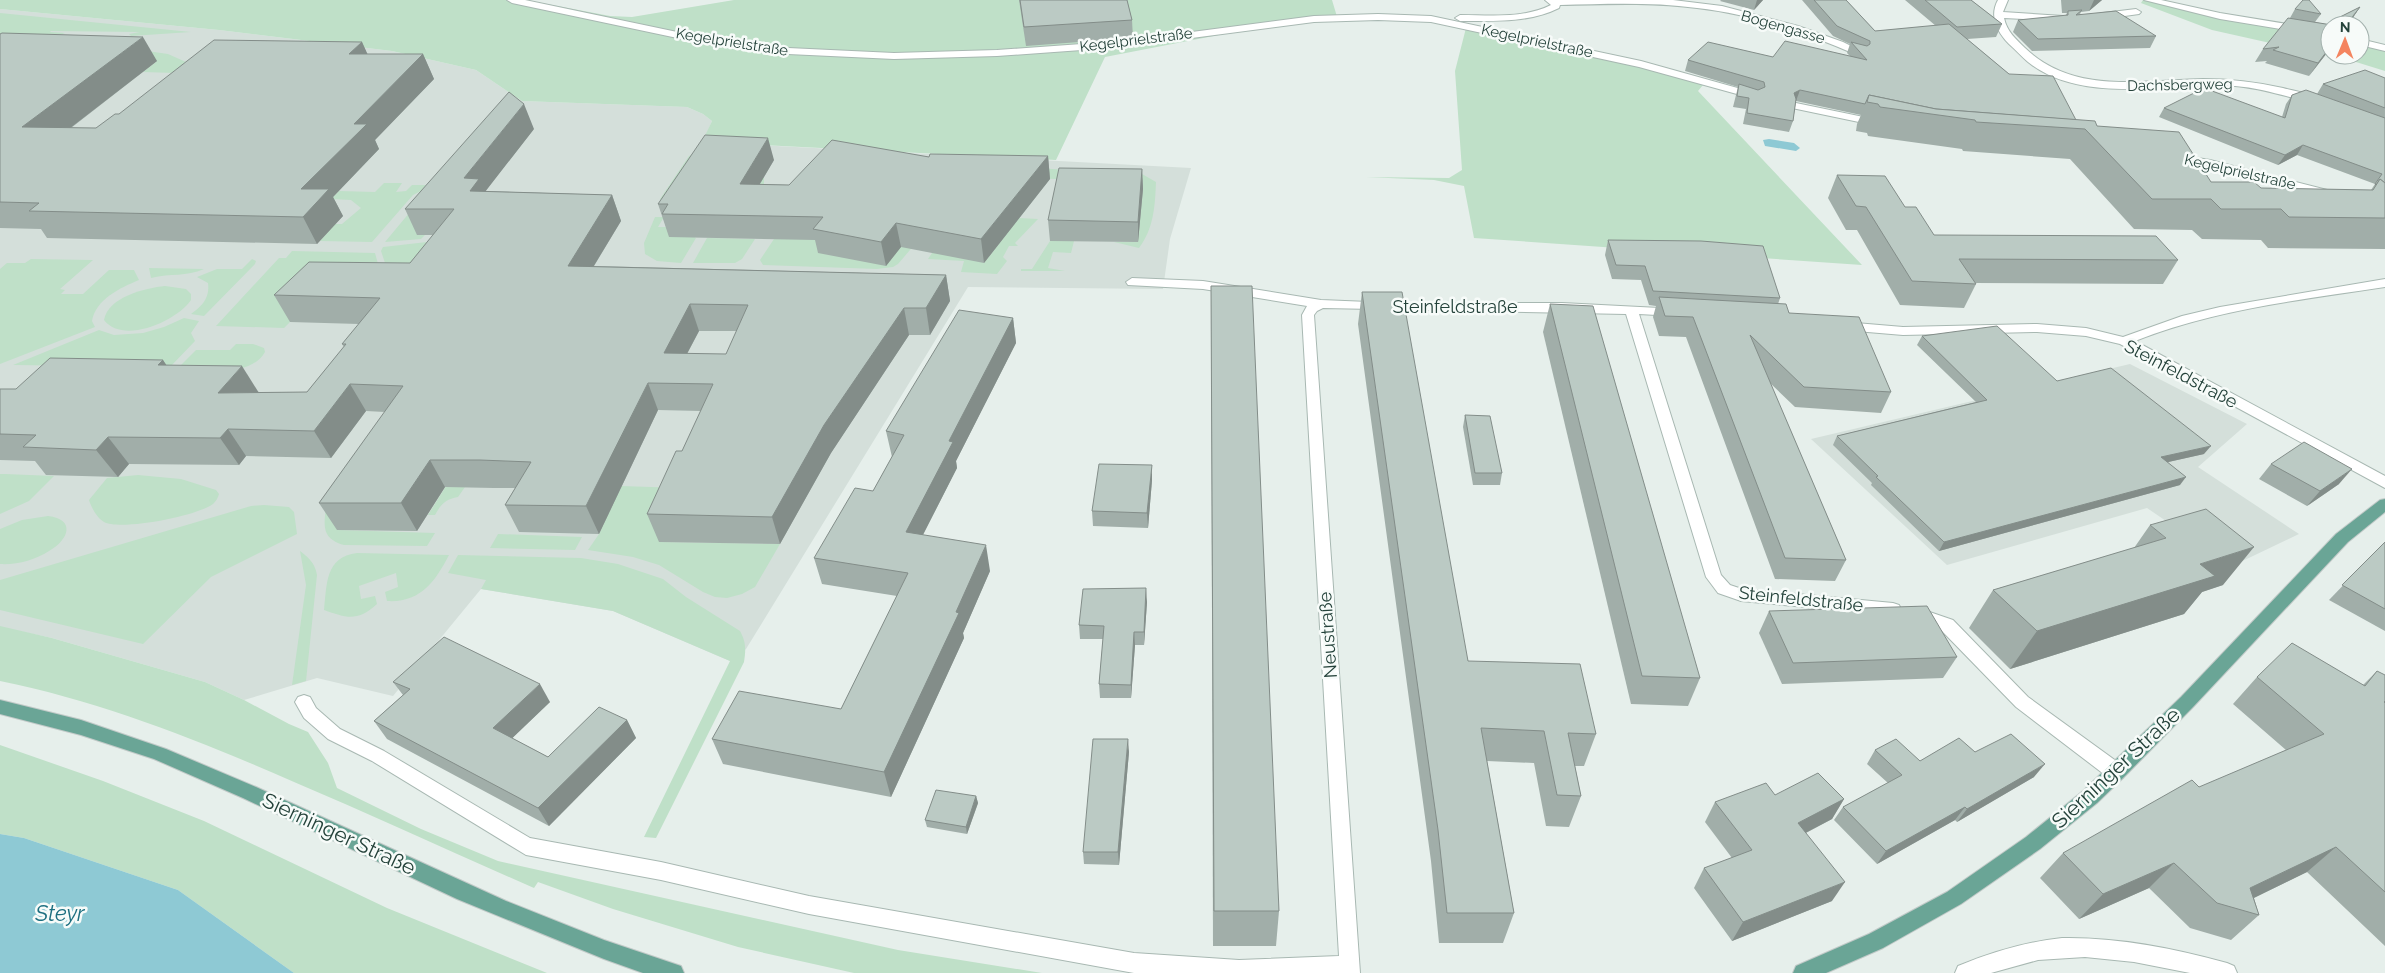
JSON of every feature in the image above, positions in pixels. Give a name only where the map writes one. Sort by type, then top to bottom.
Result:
[{"type":"main road","name":"Sierninger Straße","points":[[1803,973],[1876,941],[1954,898],[2033,843],[2090,797],[2116,772],[2187,702],[2292,588],[2342,538],[2385,504]]},
{"type":"main road","name":"Sierninger Straße","points":[[0,707],[42,717],[158,754],[296,813],[397,862],[512,912],[640,962],[674,973]]},
{"type":"street","name":"Kegelprielstraße","points":[[512,0],[701,40],[767,50],[894,56],[997,53],[1115,44],[1314,19],[1388,17],[1431,19],[1641,64],[1755,96]]},
{"type":"street","points":[[2003,0],[2000,4],[1998,15],[2023,18],[2072,18]]},
{"type":"street","points":[[2149,0],[2212,14],[2320,32]]},
{"type":"street","points":[[1431,19],[1526,15],[1553,8],[1556,6],[1553,1]]},
{"type":"street","name":"Bogengasse","points":[[1553,1],[1659,2],[1698,5],[1794,28],[1860,53]]},
{"type":"street","points":[[2092,16],[2136,12]]},
{"type":"street","name":"Dachsbergweg","points":[[1998,15],[2006,36],[2027,58],[2049,72],[2076,82],[2102,86],[2193,82],[2234,83],[2271,88],[2327,104]]},
{"type":"street","points":[[2370,44],[2385,48]]},
{"type":"street","points":[[1796,106],[1887,125]]},
{"type":"street","name":"Kegelprielstraße","points":[[2168,156],[2210,163],[2339,196]]},
{"type":"street","name":"Steinfeldstraße","points":[[1132,282],[1203,285],[1322,304],[1631,310],[1689,313]]},
{"type":"street","points":[[2124,341],[2156,327],[2233,309],[2385,283]]},
{"type":"street","name":"Neustraße","points":[[1322,304],[1312,308],[1308,315],[1350,970]]},
{"type":"street","name":"Steinfeldstraße","points":[[1631,310],[1714,577],[1724,589],[1741,595],[1908,611],[1947,625],[2022,702],[2116,772]]},
{"type":"street","name":"Steinfeldstraße","points":[[1834,325],[1921,331],[2037,328],[2086,332],[2124,341],[2385,483]]},
{"type":"street","points":[[304,702],[310,713],[334,734],[378,756],[526,846],[661,871],[809,905],[1134,963],[1239,970],[1350,970]]},
{"type":"street","points":[[1965,973],[2002,959],[2038,950],[2083,947],[2139,953],[2200,965],[2227,973]]},
{"type":"shaded area","points":[[0,9],[219,30],[392,51],[476,70],[522,101],[687,107],[703,114],[712,121],[703,142],[1191,168],[1170,239],[1163,289],[968,287],[746,649],[730,661],[613,611],[481,589],[393,696],[317,678],[244,700],[205,682],[52,638],[0,627]]},
{"type":"shaded area","points":[[2130,364],[2247,424],[2198,467],[2299,534],[2232,566],[2147,508],[1947,565],[1811,439]]},
{"type":"green space","points":[[0,0],[526,0],[610,16],[632,17],[734,0],[1332,0],[1338,20],[1255,28],[1105,57],[1056,160],[702,142],[712,121],[703,114],[687,107],[522,101],[476,70],[392,51],[219,30],[0,9]]},
{"type":"green space","points":[[2143,0],[2213,17],[2320,35],[2320,54],[2212,30],[2141,3]]},
{"type":"green space","points":[[0,13],[191,32],[131,36],[129,34],[140,32],[51,31],[65,33],[0,57]]},
{"type":"green space","points":[[1466,28],[1645,68],[1703,85],[1698,91],[1862,265],[1474,238],[1464,186],[1434,180],[1366,177],[1449,178],[1462,170],[1455,71]]},
{"type":"green space","points":[[2370,47],[2385,51],[2385,71],[2366,65],[2370,65]]},
{"type":"green space","points":[[140,50],[168,54],[186,62],[175,73],[143,72],[156,62]]},
{"type":"green space","points":[[694,154],[700,175],[764,177],[764,187],[803,189],[841,157],[1142,174],[1156,182],[1154,208],[1148,233],[1139,248],[1114,242],[1138,242],[1142,189],[1059,179],[934,177],[916,227],[928,229],[898,264],[893,267],[877,269],[763,265],[760,260],[774,239],[662,202],[660,199],[689,156]]},
{"type":"green space","points":[[384,183],[402,183],[396,192],[406,191],[412,185],[426,185],[421,191],[413,195],[372,242],[320,241],[335,224],[342,224],[361,208],[351,200],[331,199],[339,191],[375,192]]},
{"type":"green space","points":[[415,206],[418,234],[425,235],[421,239],[385,242]]},
{"type":"green space","points":[[655,217],[664,217],[658,227],[675,227],[696,238],[681,263],[657,261],[645,254],[644,243]]},
{"type":"green space","points":[[1019,218],[1038,219],[1015,243],[1018,246],[1009,246],[1003,257],[1007,261],[997,274],[961,272],[964,261],[928,259],[946,232],[984,263]]},
{"type":"green space","points":[[707,238],[755,239],[742,259],[735,263],[693,263]]},
{"type":"green space","points":[[1050,241],[1074,241],[1071,253],[1053,252],[1048,268],[1065,271],[1021,271],[1021,269],[1032,269]]},
{"type":"green space","points":[[427,242],[424,260],[387,269],[381,251],[383,247]]},
{"type":"green space","points":[[292,251],[375,253],[380,271],[290,322],[284,328],[216,326],[279,258],[286,258]]},
{"type":"green space","points":[[31,259],[93,260],[60,289],[65,290],[61,294],[83,294],[109,270],[134,270],[139,280],[110,295],[98,306],[92,321],[95,327],[0,364],[0,269],[7,263],[25,263]]},
{"type":"green space","points":[[252,259],[256,261],[255,264],[204,316],[191,314],[202,305],[208,293],[208,283],[197,277],[217,269],[242,269]]},
{"type":"green space","points":[[149,268],[204,269],[191,273],[151,278]]},
{"type":"green space","points":[[165,286],[186,289],[191,294],[191,300],[174,316],[149,327],[136,330],[124,330],[113,327],[104,320],[112,305],[128,295]]},
{"type":"green space","points":[[184,318],[199,321],[191,333],[195,341],[170,367],[13,365],[99,330],[114,335],[143,333],[164,327]]},
{"type":"green space","points":[[236,344],[253,344],[264,348],[265,352],[258,360],[238,369],[178,368],[196,350],[230,350]]},
{"type":"green space","points":[[456,470],[465,487],[458,497],[444,503],[435,515],[428,515]]},
{"type":"green space","points":[[0,474],[54,476],[29,501],[0,514]]},
{"type":"green space","points":[[138,475],[181,479],[216,490],[219,494],[213,504],[204,509],[159,521],[126,525],[113,524],[101,520],[89,500],[107,478]]},
{"type":"green space","points":[[621,486],[682,488],[659,542],[780,544],[755,587],[742,594],[727,598],[715,597],[703,592],[659,565],[633,557],[588,550],[599,534]]},
{"type":"green space","points":[[326,505],[338,530],[435,533],[427,546],[344,545],[331,539],[328,535],[325,525]]},
{"type":"green space","points":[[251,506],[289,507],[294,512],[297,534],[211,577],[143,644],[0,610],[0,580]]},
{"type":"green space","points":[[48,516],[63,521],[66,525],[65,536],[56,546],[32,559],[13,564],[0,564],[0,529],[22,520]]},
{"type":"green space","points":[[498,534],[582,537],[575,550],[490,548]]},
{"type":"green space","points":[[300,551],[311,561],[317,575],[306,681],[292,685],[306,585]]},
{"type":"green space","points":[[357,553],[449,555],[432,582],[425,589],[409,598],[399,601],[387,601],[385,592],[398,587],[396,573],[359,586],[361,599],[375,596],[377,604],[364,614],[352,617],[324,610],[327,582],[333,566],[339,560]]},
{"type":"green space","points":[[458,555],[581,558],[618,564],[663,579],[686,597],[740,631],[745,646],[744,662],[656,838],[644,837],[730,661],[613,611],[481,589],[486,580],[448,573]]},
{"type":"green space","points":[[0,626],[52,638],[205,682],[244,700],[308,732],[328,763],[337,788],[421,829],[498,861],[898,950],[1042,973],[854,973],[738,947],[613,909],[538,882],[534,888],[258,766],[186,737],[113,711],[0,681]]},
{"type":"green space","points":[[0,745],[103,781],[204,821],[387,908],[547,973],[294,973],[178,890],[24,838],[0,834]]},
{"type":"water","points":[[1769,139],[1794,143],[1800,148],[1796,151],[1765,146],[1763,140]]},
{"type":"water","name":"Steyr","points":[[0,834],[24,838],[178,890],[294,973],[0,973]]},
{"type":"building","points":[[1020,0],[1127,0],[1132,20],[1024,27]]},
{"type":"building","points":[[1814,0],[1846,0],[1875,31],[1949,24],[2009,74],[2053,76],[2076,120],[1936,109],[1869,95],[1865,104],[1800,90],[1794,93],[1796,99],[1793,121],[1747,113],[1749,98],[1737,96],[1739,84],[1758,90],[1765,87],[1764,82],[1688,60],[1708,42],[1773,57],[1785,41],[1867,60],[1851,42],[1867,46],[1870,44],[1870,41],[1837,26]]},
{"type":"building","points":[[1925,0],[1971,0],[2002,24],[1957,27]]},
{"type":"building","points":[[2303,0],[2309,0],[2321,14],[2295,9]]},
{"type":"building","points":[[2360,7],[2354,15],[2344,15]]},
{"type":"building","points":[[2082,10],[2076,15],[2116,11],[2156,36],[2038,39],[2018,20],[2068,15],[2068,11]]},
{"type":"building","points":[[2288,18],[2320,23],[2320,60],[2318,63],[2273,50],[2279,47],[2263,49]]},
{"type":"building","points":[[0,34],[143,37],[22,127],[96,128],[115,114],[119,114],[214,40],[362,42],[349,54],[423,54],[354,124],[367,124],[301,189],[329,189],[303,217],[29,211],[39,203],[0,202]]},
{"type":"building","points":[[2365,70],[2385,78],[2385,108],[2323,84]]},
{"type":"building","points":[[2204,88],[2285,118],[2292,95],[2306,90],[2385,118],[2385,183],[2380,179],[2375,184],[2382,174],[2303,145],[2285,155],[2164,108]]},
{"type":"building","points":[[509,92],[524,104],[464,178],[479,179],[470,191],[612,195],[568,266],[946,275],[926,308],[904,308],[824,425],[772,517],[647,514],[676,451],[682,451],[713,384],[648,383],[586,506],[505,505],[531,462],[480,460],[430,460],[401,503],[319,503],[403,386],[350,384],[314,431],[228,429],[220,438],[108,437],[96,450],[23,447],[36,435],[0,434],[0,389],[16,389],[50,358],[163,360],[158,365],[242,366],[218,393],[307,392],[346,344],[342,344],[380,298],[274,295],[309,262],[410,263],[454,209],[405,209]],"holes":[[[690,304],[748,305],[726,354],[664,353]]]},
{"type":"building","points":[[1869,95],[1936,109],[2095,121],[2097,126],[2179,132],[2211,182],[2254,182],[2261,188],[2373,190],[2380,179],[2385,183],[2385,218],[2289,217],[2281,209],[2221,209],[2211,199],[2152,199],[2085,129],[1976,122],[1975,120],[1880,107],[1878,104],[1867,102]]},
{"type":"building","points":[[705,135],[768,138],[740,184],[789,185],[832,140],[929,157],[930,154],[1048,156],[981,239],[896,223],[881,242],[813,229],[823,217],[662,214],[668,204],[658,204]]},
{"type":"building","points":[[1059,168],[1142,169],[1138,222],[1048,220]]},
{"type":"building","points":[[1837,175],[1885,176],[1905,207],[1916,207],[1934,235],[2156,236],[2178,260],[1959,259],[1976,284],[1912,281],[1866,207],[1856,206]]},
{"type":"building","points":[[1608,240],[1701,241],[1763,246],[1780,298],[1653,291],[1645,266],[1616,265]]},
{"type":"building","points":[[1211,286],[1252,286],[1279,911],[1214,911]]},
{"type":"building","points":[[1362,292],[1402,292],[1468,661],[1580,664],[1596,734],[1568,733],[1581,796],[1557,795],[1544,731],[1481,728],[1514,913],[1447,913],[1438,830]]},
{"type":"building","points":[[1659,297],[1786,304],[1789,313],[1859,317],[1891,392],[1804,387],[1750,335],[1846,560],[1785,558],[1693,317],[1665,316]]},
{"type":"building","points":[[1550,304],[1593,306],[1700,678],[1642,676]]},
{"type":"building","points":[[959,310],[1013,318],[949,441],[953,442],[906,532],[986,545],[956,612],[959,613],[884,772],[712,739],[739,691],[841,709],[908,573],[814,558],[855,488],[873,491],[904,435],[886,431]]},
{"type":"building","points":[[1997,326],[2057,381],[2111,368],[2211,446],[2161,457],[2186,477],[1944,542],[1876,477],[1878,476],[1837,436],[1987,400],[1922,336]]},
{"type":"building","points":[[1465,415],[1490,416],[1502,473],[1475,473]]},
{"type":"building","points":[[2304,442],[2352,469],[2320,491],[2271,464]]},
{"type":"building","points":[[1099,464],[1152,465],[1147,513],[1092,511]]},
{"type":"building","points":[[2206,509],[2254,547],[2200,564],[2215,576],[2037,631],[1993,590],[2166,538],[2150,525]]},
{"type":"building","points":[[2385,542],[2385,609],[2342,585]]},
{"type":"building","points":[[1146,588],[1144,632],[1134,632],[1131,685],[1099,684],[1104,626],[1079,625],[1083,589]]},
{"type":"building","points":[[1927,606],[1957,657],[1793,663],[1769,611]]},
{"type":"building","points":[[444,637],[540,684],[493,728],[548,757],[599,707],[627,720],[538,808],[374,721],[410,689],[393,682]]},
{"type":"building","points":[[2292,643],[2365,686],[2377,671],[2385,675],[2385,892],[2336,847],[2250,888],[2259,915],[2217,903],[2174,863],[2103,894],[2063,853],[2192,780],[2199,787],[2324,734],[2257,677]]},
{"type":"building","points":[[2011,734],[2045,764],[1967,809],[1965,807],[1886,851],[1843,807],[1902,775],[1875,750],[1896,739],[1920,761],[1959,738],[1975,752]]},
{"type":"building","points":[[1093,739],[1128,739],[1118,852],[1083,852]]},
{"type":"building","points":[[1818,773],[1844,799],[1798,823],[1845,882],[1743,922],[1704,868],[1752,850],[1715,802],[1766,783],[1775,795]]},
{"type":"building","points":[[936,790],[976,796],[966,827],[925,820]]}]
